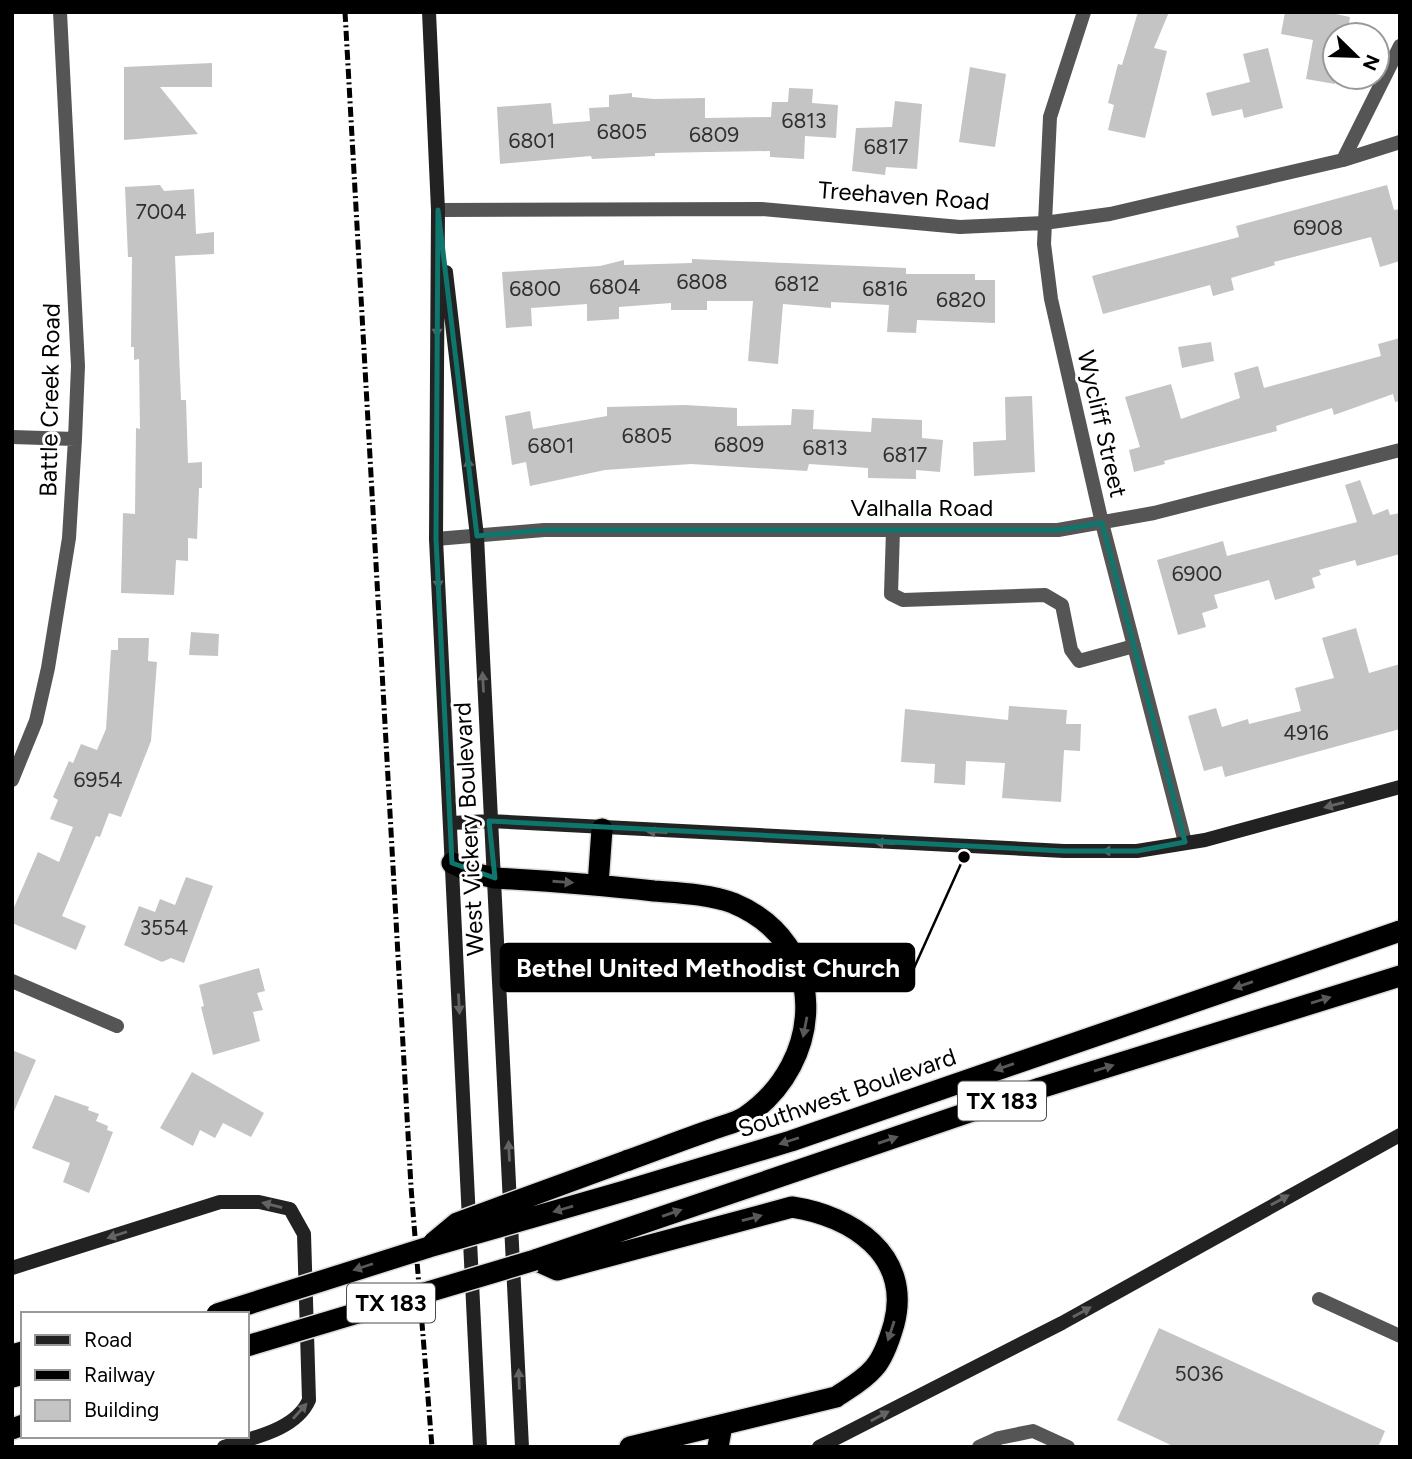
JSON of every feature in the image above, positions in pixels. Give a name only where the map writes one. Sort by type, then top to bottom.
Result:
[{"type":"highway","points":[[598,885],[602,829]]},
{"type":"highway","points":[[429,1247],[457,1223],[745,1118],[787,1077],[804,1035],[808,1014],[805,988],[785,942],[760,919],[732,903],[693,894],[495,878],[473,873],[452,863]]},
{"type":"highway","name":"Southwest Boulevard","points":[[223,1312],[429,1247],[628,1191],[791,1141],[1400,931]]},
{"type":"highway","name":"TX 183","points":[[248,1346],[534,1260],[557,1270],[611,1245],[1040,1088],[1400,975]]},
{"type":"highway","points":[[611,1245],[792,1207],[816,1211],[851,1225],[884,1254],[894,1280],[897,1312],[877,1365],[862,1380],[836,1397],[630,1447]]},
{"type":"highway","points":[[718,1447],[722,1424]]},
{"type":"main road","name":"West Vickery Boulevard","points":[[429,12],[438,210],[436,539],[452,823],[480,1447]]},
{"type":"main road","name":"West Vickery Boulevard","points":[[438,210],[477,536],[522,1447]]},
{"type":"main road","points":[[452,823],[489,821],[602,829],[1064,851],[1137,850],[1205,839],[1400,787]]},
{"type":"main road","points":[[819,1447],[1062,1323],[1400,1135]]},
{"type":"main road","points":[[12,1268],[220,1202],[259,1202],[290,1209],[304,1234],[309,1400],[304,1411],[288,1423],[224,1447]]},
{"type":"street","name":"Battle Creek Road","points":[[12,780],[36,721],[48,668],[69,538],[78,366],[60,12]]},
{"type":"street","name":"Wycliff Street","points":[[1084,12],[1050,117],[1044,223],[1051,299],[1102,523],[1185,842]]},
{"type":"street","points":[[1343,160],[1400,46]]},
{"type":"street","name":"Treehaven Road","points":[[438,210],[761,209],[960,227],[1044,223],[1110,214],[1343,160],[1400,142]]},
{"type":"street","points":[[12,437],[75,439]]},
{"type":"street","name":"Valhalla Road","points":[[436,539],[544,530],[1058,530],[1154,513],[1400,450]]},
{"type":"street","points":[[892,530],[891,594],[903,600],[1045,596],[1062,605],[1071,650],[1079,661],[1134,646]]},
{"type":"street","points":[[12,981],[117,1026]]},
{"type":"street","points":[[1319,1298],[1400,1336]]},
{"type":"street","points":[[979,1447],[999,1438],[1033,1431],[1068,1447]]},
{"type":"highlighted area","points":[[438,210],[477,536],[544,530],[1058,530],[1102,523],[1185,842],[1137,851],[1064,851],[489,821],[495,878],[452,863],[436,539]]},
{"type":"building","points":[[1138,12],[1169,12],[1154,48],[1167,51],[1145,138],[1108,130],[1114,105],[1108,103],[1118,64],[1122,65]]},
{"type":"building","points":[[1285,12],[1326,12],[1350,17],[1349,21],[1321,21],[1321,82],[1306,79],[1313,40],[1281,34]]},
{"type":"building","points":[[1268,48],[1283,108],[1244,118],[1242,109],[1212,116],[1206,93],[1250,82],[1243,54]]},
{"type":"building","points":[[212,63],[212,87],[160,87],[198,134],[124,140],[124,67]]},
{"type":"building","points":[[970,67],[1006,74],[995,147],[959,142]]},
{"type":"building","points":[[789,88],[813,89],[812,103],[838,105],[836,138],[805,136],[804,159],[770,157],[770,151],[655,153],[655,156],[592,159],[591,156],[500,164],[497,107],[551,103],[553,124],[590,121],[589,108],[609,107],[609,95],[632,93],[632,97],[654,99],[705,98],[705,118],[771,117],[772,102],[788,102]]},
{"type":"building","points":[[895,101],[922,104],[917,169],[886,167],[885,175],[852,171],[856,128],[892,127]]},
{"type":"building","points":[[160,185],[164,191],[194,189],[196,234],[214,232],[214,254],[175,256],[181,400],[186,400],[188,463],[202,462],[202,488],[199,488],[197,539],[188,538],[188,561],[176,560],[174,595],[121,593],[123,513],[135,514],[136,428],[140,429],[139,359],[134,360],[134,347],[131,347],[132,257],[128,257],[125,187]]},
{"type":"building","points":[[1387,185],[1394,210],[1400,209],[1400,261],[1380,267],[1371,237],[1274,262],[1275,265],[1231,278],[1234,290],[1213,296],[1210,285],[1103,314],[1092,276],[1239,237],[1236,226]]},
{"type":"building","points":[[692,259],[906,268],[906,274],[975,274],[975,280],[995,280],[995,323],[917,320],[916,333],[887,332],[889,305],[831,302],[831,308],[783,304],[778,364],[748,361],[753,301],[707,301],[707,310],[671,310],[671,303],[619,307],[619,319],[587,321],[587,304],[531,308],[532,326],[506,328],[502,272],[600,266],[624,260],[624,265],[692,263]]},
{"type":"building","points":[[1400,338],[1400,401],[1395,402],[1393,394],[1334,415],[1332,408],[1276,426],[1277,431],[1164,461],[1165,464],[1134,472],[1129,450],[1140,447],[1125,397],[1171,384],[1181,419],[1240,398],[1234,373],[1258,366],[1264,388],[1381,356],[1378,344]]},
{"type":"building","points":[[1211,342],[1214,361],[1182,368],[1178,347]]},
{"type":"building","points":[[1032,396],[1035,472],[974,476],[973,442],[1006,440],[1005,397]]},
{"type":"building","points":[[685,405],[737,408],[737,426],[791,425],[792,409],[814,410],[813,429],[871,432],[872,418],[922,420],[922,438],[943,440],[940,472],[916,470],[916,479],[868,478],[868,468],[809,464],[807,471],[691,464],[605,470],[530,486],[526,462],[512,465],[505,416],[530,411],[533,429],[607,416],[607,407]]},
{"type":"building","points":[[1360,480],[1373,515],[1388,509],[1390,515],[1400,513],[1400,554],[1357,566],[1355,560],[1319,570],[1321,575],[1312,578],[1315,588],[1275,600],[1269,580],[1214,595],[1218,608],[1202,613],[1206,627],[1178,635],[1157,560],[1223,541],[1227,556],[1357,522],[1345,485]]},
{"type":"building","points":[[1356,628],[1369,673],[1400,664],[1400,729],[1225,777],[1222,766],[1204,771],[1188,716],[1216,708],[1222,727],[1248,719],[1249,724],[1301,711],[1295,688],[1334,678],[1322,638]]},
{"type":"building","points":[[191,632],[219,634],[218,656],[189,655]]},
{"type":"building","points":[[118,638],[149,638],[148,661],[157,662],[151,741],[121,817],[109,813],[100,837],[96,836],[62,916],[86,926],[76,950],[12,923],[12,912],[38,852],[59,862],[73,827],[50,819],[58,800],[53,797],[69,761],[73,763],[81,744],[97,750],[106,729],[111,650],[118,650]]},
{"type":"building","points":[[1009,706],[1067,710],[1066,724],[1081,724],[1080,751],[1064,750],[1061,802],[1002,798],[1005,763],[966,761],[965,785],[934,783],[935,764],[901,762],[905,709],[1008,720]]},
{"type":"building","points":[[186,877],[213,886],[184,963],[171,958],[162,962],[124,945],[139,906],[155,912],[160,899],[175,905]]},
{"type":"building","points":[[259,968],[265,991],[257,993],[263,1010],[253,1012],[260,1041],[213,1055],[201,1007],[204,1006],[199,985]]},
{"type":"building","points":[[12,1050],[36,1060],[12,1116]]},
{"type":"building","points":[[192,1072],[264,1113],[251,1137],[223,1123],[215,1138],[200,1130],[193,1146],[160,1128]]},
{"type":"building","points":[[55,1095],[89,1107],[88,1110],[99,1114],[96,1121],[108,1126],[107,1130],[113,1132],[89,1193],[63,1182],[70,1163],[32,1148]]},
{"type":"building","points":[[1159,1328],[1385,1431],[1378,1447],[1175,1447],[1117,1420]]},
{"type":"railway","points":[[345,12],[411,1187],[432,1447]]},
{"type":"place","name":"Bethel United Methodist Church","points":[[964,857]]}]
